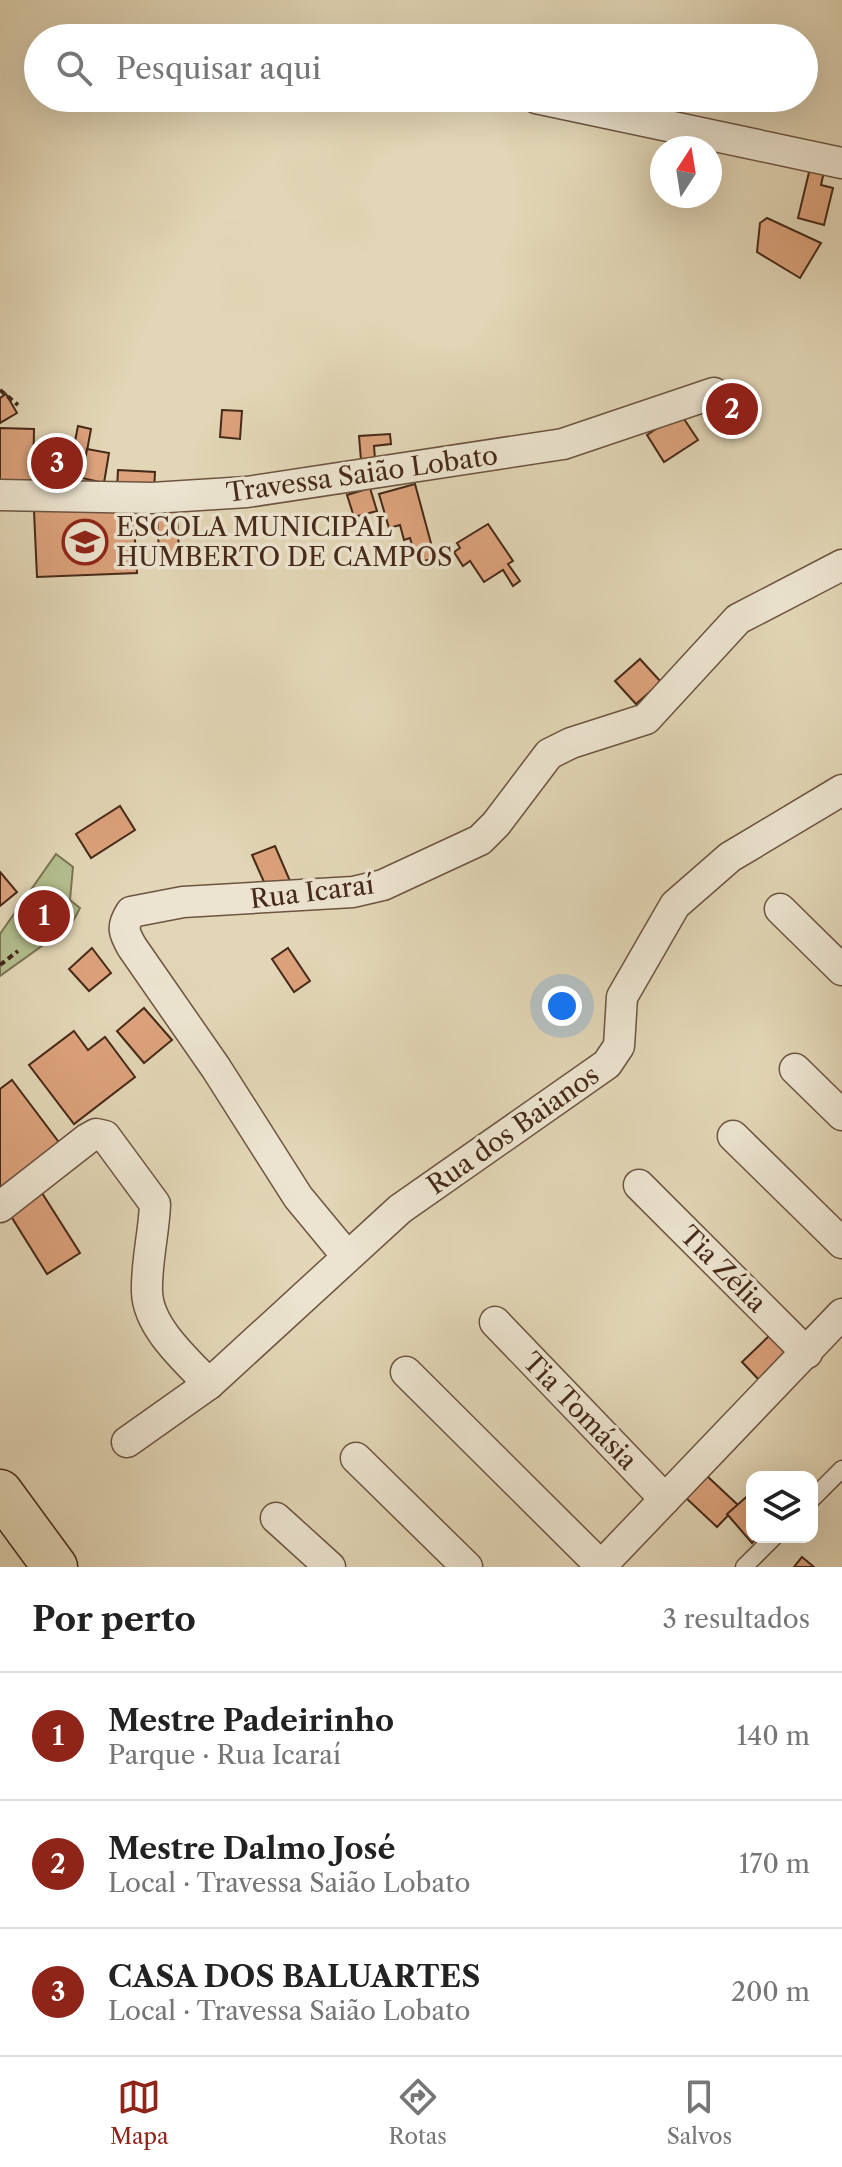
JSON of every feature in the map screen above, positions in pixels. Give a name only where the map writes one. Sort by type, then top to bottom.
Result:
[{"type":"main road","points":[[1,1494],[55,1567]]},
{"type":"street","points":[[602,112],[842,163]]},
{"type":"street","name":"Travessa Saião Lobato","points":[[0,495],[152,498],[247,492],[563,444],[714,393]]},
{"type":"street","name":"Rua Icaraí","points":[[346,1255],[298,1197],[216,1068],[132,947],[123,923],[131,912],[183,902],[353,892],[383,885],[480,840],[496,824],[549,754],[571,743],[646,719],[738,619],[842,565]]},
{"type":"street","name":"Rua dos Baianos","points":[[127,1442],[209,1384],[346,1255],[400,1209],[607,1064],[619,1046],[622,997],[675,905],[730,857],[842,790]]},
{"type":"street","points":[[780,909],[842,970]]},
{"type":"street","points":[[795,1069],[842,1115]]},
{"type":"street","points":[[0,1207],[87,1139],[96,1134],[105,1136],[155,1204],[147,1292],[150,1308],[174,1348],[209,1384]]},
{"type":"street","points":[[733,1136],[842,1243]]},
{"type":"street","name":"Tia Zélia","points":[[639,1185],[807,1353]]},
{"type":"street","points":[[406,1372],[601,1566],[842,1314]]},
{"type":"street","name":"Tia Tomásia","points":[[495,1322],[665,1499]]},
{"type":"street","points":[[356,1458],[467,1567]]},
{"type":"street","points":[[276,1518],[330,1567]]},
{"type":"lane","points":[[818,1493],[842,1469]]},
{"type":"lane","points":[[744,1567],[768,1543]]},
{"type":"path","points":[[0,390],[18,405]]},
{"type":"path","points":[[0,965],[18,951]]},
{"type":"green space","points":[[56,854],[73,867],[70,900],[80,908],[71,925],[0,976],[0,934]]},
{"type":"building","points":[[811,164],[825,167],[821,185],[833,188],[824,225],[798,218]]},
{"type":"building","points":[[767,218],[821,243],[800,278],[757,252],[760,223]]},
{"type":"building","points":[[6,394],[17,413],[0,423],[0,398]]},
{"type":"building","points":[[222,410],[242,411],[240,439],[220,437]]},
{"type":"building","points":[[680,413],[698,440],[664,462],[647,435]]},
{"type":"building","points":[[78,426],[91,429],[82,478],[68,476]]},
{"type":"building","points":[[0,428],[34,429],[33,493],[0,492]]},
{"type":"building","points":[[390,434],[391,444],[374,446],[375,459],[361,460],[359,436]]},
{"type":"building","points":[[47,447],[72,450],[67,489],[42,486]]},
{"type":"building","points":[[87,449],[109,453],[104,483],[82,478]]},
{"type":"building","points":[[118,470],[155,472],[154,491],[117,489]]},
{"type":"building","points":[[415,484],[435,558],[417,563],[410,538],[404,540],[400,525],[389,528],[379,494]]},
{"type":"building","points":[[370,488],[377,511],[354,517],[347,495]]},
{"type":"building","name":"ESCOLA MUNICIPAL HUMBERTO DE CAMPOS","points":[[133,506],[137,573],[37,577],[34,511]]},
{"type":"building","points":[[177,518],[180,564],[160,565],[157,519]]},
{"type":"building","points":[[488,524],[513,561],[508,564],[520,581],[513,586],[503,570],[484,582],[470,561],[463,566],[454,552],[460,548],[457,543]]},
{"type":"building","points":[[640,659],[661,682],[636,704],[615,681]]},
{"type":"building","points":[[120,806],[135,830],[91,858],[76,834]]},
{"type":"building","points":[[275,846],[290,881],[268,891],[252,855]]},
{"type":"building","points":[[0,872],[17,892],[0,906]]},
{"type":"building","points":[[92,948],[111,973],[89,991],[69,969]]},
{"type":"building","points":[[288,948],[310,981],[294,992],[272,959]]},
{"type":"building","points":[[144,1008],[172,1040],[144,1063],[117,1031]]},
{"type":"building","points":[[74,1031],[88,1050],[105,1037],[135,1077],[74,1124],[29,1065]]},
{"type":"building","points":[[12,1080],[61,1145],[0,1191],[0,1089]]},
{"type":"building","points":[[42,1193],[80,1253],[47,1274],[9,1213]]},
{"type":"building","points":[[770,1335],[790,1354],[761,1382],[742,1362]]},
{"type":"building","points":[[707,1476],[738,1505],[717,1527],[686,1498]]},
{"type":"building","points":[[746,1497],[746,1536],[727,1514]]},
{"type":"building","points":[[802,1557],[814,1567],[794,1567]]},
{"type":"place","name":"Mestre Dalmo José","points":[[732,409]]},
{"type":"place","name":"CASA DOS BALUARTES","points":[[57,463]]},
{"type":"place","name":"ESCOLA MUNICIPAL HUMBERTO DE CAMPOS","points":[[85,542]]},
{"type":"place","name":"Mestre Padeirinho","points":[[44,916]]}]
